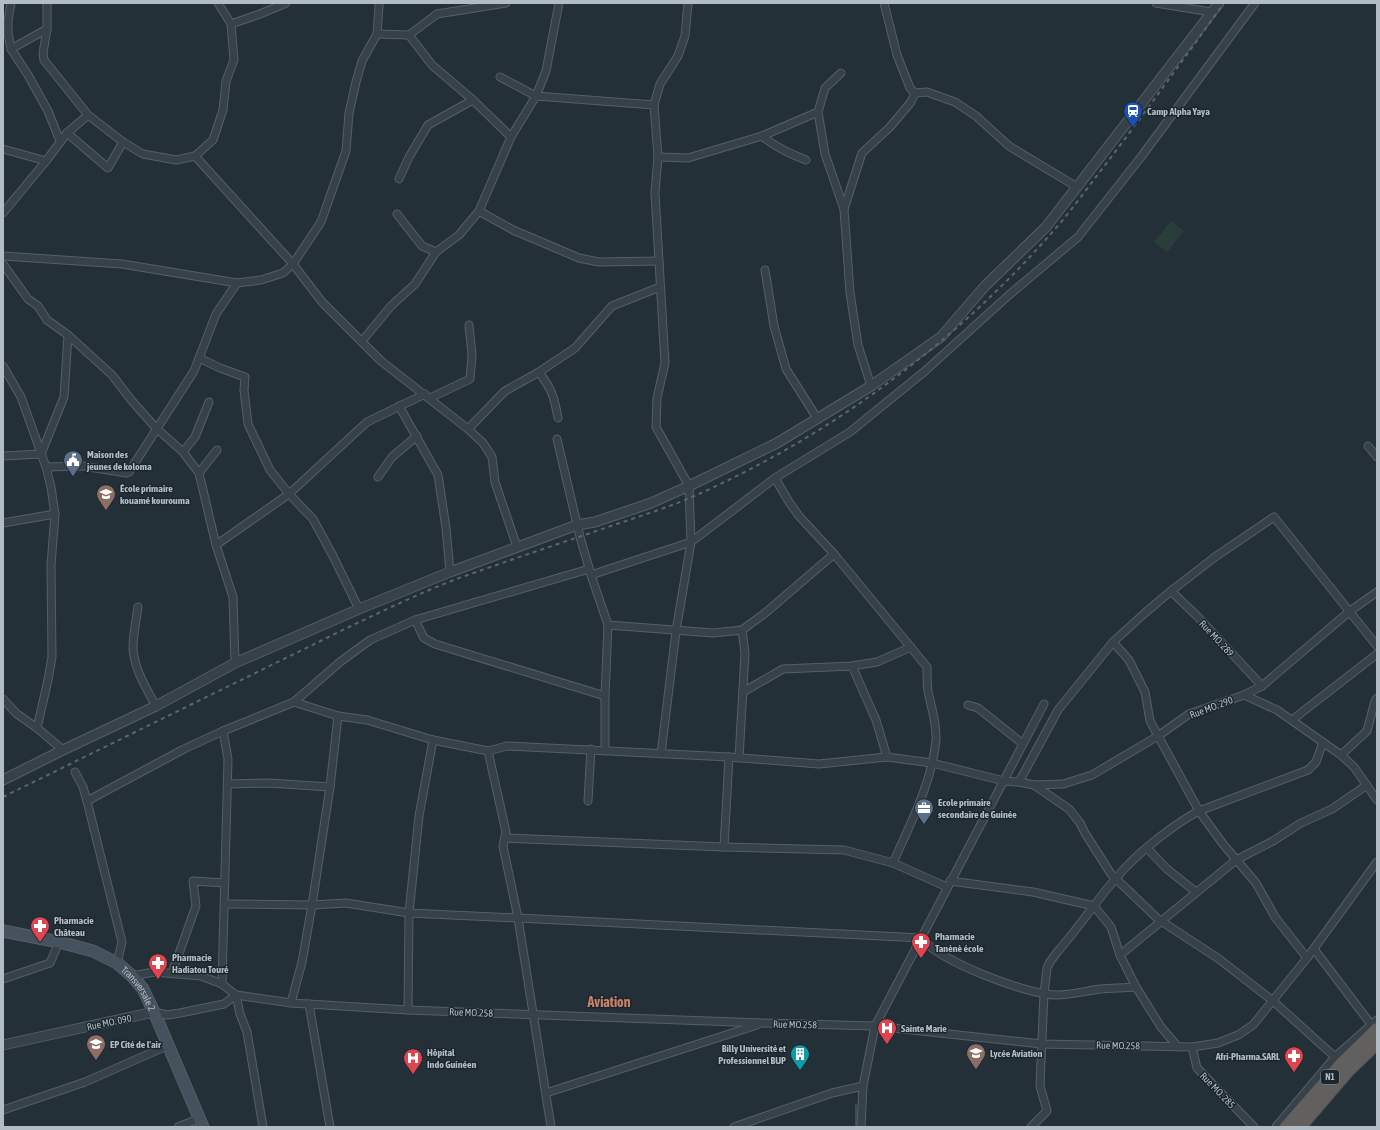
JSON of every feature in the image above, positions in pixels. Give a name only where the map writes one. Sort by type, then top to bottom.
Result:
[{"type":"highway","name":"N1","points":[[1286,1127],[1375,1026]]},
{"type":"highway","name":"N1","points":[[1300,1127],[1348,1071],[1377,1043]]},
{"type":"main road","name":"Transversale 2","points":[[3,931],[59,942],[93,951],[117,963],[132,976],[143,989],[154,1012],[169,1045],[200,1123]]},
{"type":"street","points":[[10,3],[6,41],[28,75],[48,111],[60,141]]},
{"type":"street","points":[[47,3],[47,29],[43,53],[44,60],[88,115],[123,142],[143,154],[176,160],[195,156],[213,140],[223,110],[226,81],[234,60],[231,24],[218,3]]},
{"type":"street","points":[[231,24],[286,3]]},
{"type":"street","points":[[3,256],[122,264],[237,283],[261,280],[283,273],[293,264],[321,222],[346,151],[349,113],[362,61],[377,34],[379,3]]},
{"type":"street","points":[[377,34],[409,35],[437,14],[482,5],[506,3]]},
{"type":"street","points":[[362,341],[391,306],[416,284],[436,252],[460,235],[479,211],[510,137],[536,96],[546,71],[559,3]]},
{"type":"street","points":[[661,754],[676,631],[691,542],[689,486],[656,427],[657,398],[665,363],[655,193],[658,157],[654,105],[660,84],[678,56],[685,36],[688,3]]},
{"type":"street","points":[[884,3],[897,55],[910,88],[915,93],[927,92],[955,102],[976,116],[1009,146],[1077,187]]},
{"type":"street","points":[[1156,3],[1212,12]]},
{"type":"street","points":[[3,780],[156,706],[235,663],[359,609],[450,572],[577,524],[595,522],[651,503],[689,486],[777,443],[871,386],[941,337],[985,286],[1046,227],[1219,3]]},
{"type":"street","points":[[87,801],[184,749],[223,731],[294,702],[340,662],[370,640],[415,620],[590,572],[691,542],[775,478],[850,432],[925,371],[1009,295],[1078,238],[1141,157],[1255,3]]},
{"type":"street","points":[[11,49],[47,29]]},
{"type":"street","points":[[409,35],[432,65],[473,100],[510,137]]},
{"type":"street","points":[[841,73],[825,88],[818,112],[825,154],[844,209],[858,345],[871,386]]},
{"type":"street","points":[[500,77],[536,96],[654,105]]},
{"type":"street","points":[[844,209],[862,153],[890,126],[911,102],[915,93]]},
{"type":"street","points":[[399,179],[409,157],[428,125],[473,100]]},
{"type":"street","points":[[658,157],[688,158],[762,136],[818,112]]},
{"type":"street","points":[[3,213],[46,161],[60,141],[88,115]]},
{"type":"street","points":[[67,133],[108,168],[123,142]]},
{"type":"street","points":[[762,136],[789,154],[806,160]]},
{"type":"street","points":[[3,149],[46,161]]},
{"type":"street","points":[[195,156],[293,264],[322,302],[381,361],[427,396],[483,443],[492,457],[495,482],[517,547]]},
{"type":"street","points":[[479,211],[513,230],[578,258],[599,262],[659,261]]},
{"type":"street","points":[[396,214],[422,246],[436,252]]},
{"type":"street","points":[[3,264],[28,300],[38,306],[47,320],[68,335],[112,375],[132,401],[156,428],[183,452],[199,473],[216,545],[233,597],[235,663]]},
{"type":"street","points":[[765,270],[774,326],[786,369],[817,418]]},
{"type":"street","points":[[46,468],[83,466],[127,473],[131,470],[156,428],[194,371],[216,314],[237,283]]},
{"type":"street","points":[[468,429],[505,391],[539,372],[574,348],[612,306],[660,287]]},
{"type":"street","points":[[216,545],[289,494],[367,422],[399,406],[470,379],[472,355],[469,324]]},
{"type":"street","points":[[41,454],[64,397],[68,335]]},
{"type":"street","points":[[199,358],[220,368],[245,377],[244,390],[248,424],[270,470],[289,494],[313,519],[359,609]]},
{"type":"street","points":[[3,366],[21,397],[46,468],[52,487],[55,514],[50,564],[52,657],[37,728]]},
{"type":"street","points":[[539,372],[550,387],[558,418]]},
{"type":"street","points":[[183,452],[195,437],[209,402]]},
{"type":"street","points":[[399,406],[438,475],[446,528],[450,572]]},
{"type":"street","points":[[378,477],[392,457],[417,436]]},
{"type":"street","points":[[557,439],[590,572],[608,625],[605,696],[605,750]]},
{"type":"street","points":[[1368,446],[1377,457]]},
{"type":"street","points":[[199,473],[217,450]]},
{"type":"street","points":[[3,456],[41,454]]},
{"type":"street","points":[[775,478],[799,516],[834,554],[927,667],[928,690],[936,738],[932,763],[923,792],[893,864]]},
{"type":"street","points":[[3,523],[55,514]]},
{"type":"street","points":[[1019,782],[1058,710],[1113,642],[1171,591],[1215,557],[1274,517],[1377,646]]},
{"type":"street","points":[[608,625],[712,633],[742,630],[764,614],[834,554]]},
{"type":"street","name":"Rue MO. 289","points":[[1171,591],[1198,617],[1262,686]]},
{"type":"street","name":"Rue MO. 290","points":[[488,751],[507,746],[591,749],[819,764],[887,757],[932,763],[1004,781],[1034,785],[1063,784],[1092,775],[1158,736],[1189,714],[1262,686],[1350,611],[1377,592]]},
{"type":"street","points":[[138,608],[134,658],[140,676],[156,706]]},
{"type":"street","points":[[415,620],[424,638],[435,644],[605,696]]},
{"type":"street","points":[[739,758],[746,653],[742,630]]},
{"type":"street","points":[[1113,642],[1128,660],[1145,692],[1150,721],[1199,811],[1236,860],[1256,883],[1276,917],[1307,958]]},
{"type":"street","points":[[743,692],[783,669],[852,666],[877,662],[910,647]]},
{"type":"street","points":[[1292,720],[1377,654]]},
{"type":"street","points":[[852,666],[876,720],[887,757]]},
{"type":"street","points":[[1244,694],[1277,710],[1341,755],[1354,767],[1377,800]]},
{"type":"street","points":[[1341,755],[1367,731],[1377,698]]},
{"type":"street","points":[[3,699],[17,714],[37,728],[63,750]]},
{"type":"street","points":[[294,702],[338,716],[367,720],[433,740],[488,751],[506,832],[503,846],[518,918],[551,1127]]},
{"type":"street","points":[[861,1127],[863,1086],[874,1026],[1044,704]]},
{"type":"street","points":[[968,705],[978,708],[1023,744]]},
{"type":"street","points":[[291,1003],[302,962],[312,905],[330,788],[338,716]]},
{"type":"street","points":[[222,984],[228,784],[228,759],[223,731]]},
{"type":"street","points":[[408,1010],[408,913],[419,816],[433,740]]},
{"type":"street","points":[[1031,1127],[1046,1111],[1040,1086],[1044,994],[1047,968],[1050,962],[1126,867],[1147,848],[1188,817],[1199,811],[1308,770],[1316,762],[1324,742]]},
{"type":"street","points":[[588,801],[591,749]]},
{"type":"street","points":[[724,847],[729,757]]},
{"type":"street","points":[[75,772],[83,787],[87,801],[122,942],[117,963]]},
{"type":"street","points":[[228,784],[269,783],[330,788]]},
{"type":"street","points":[[1034,785],[1069,809],[1080,822],[1085,833],[1111,874],[1161,921],[1219,960],[1273,1001],[1335,1057]]},
{"type":"street","points":[[1120,955],[1236,860],[1273,841],[1301,823],[1332,809],[1367,785]]},
{"type":"street","points":[[505,838],[724,847],[844,850],[893,864],[948,884],[1034,892],[1094,906],[1111,927],[1120,955],[1136,987],[1161,1027],[1178,1047]]},
{"type":"street","points":[[1147,848],[1167,869],[1196,892]]},
{"type":"street","name":"Rue MO.258","points":[[132,976],[154,972],[202,976],[222,984],[236,995],[291,1003],[408,1010],[874,1026],[1042,1044],[1192,1047],[1218,1044],[1238,1035],[1253,1025],[1314,949],[1377,862]]},
{"type":"street","points":[[172,973],[196,906],[193,881],[225,883]]},
{"type":"street","points":[[225,904],[312,905],[346,903],[408,913],[921,938]]},
{"type":"street","points":[[921,938],[926,945],[966,968],[1024,989],[1044,994],[1057,995],[1100,989],[1136,987]]},
{"type":"street","points":[[3,979],[50,963],[59,942]]},
{"type":"street","points":[[1276,1127],[1335,1057],[1375,1026],[1314,949]]},
{"type":"street","points":[[236,995],[240,1014],[247,1032],[262,1127]]},
{"type":"street","name":"Rue MO. 090","points":[[3,1045],[154,1012],[166,1014],[180,1013],[224,1004],[236,995]]},
{"type":"street","points":[[309,1004],[330,1127]]},
{"type":"street","points":[[546,1093],[763,1023]]},
{"type":"street","points":[[3,1110],[85,1082],[169,1045]]},
{"type":"street","name":"Rue MO. 285","points":[[1192,1047],[1197,1068],[1254,1127]]},
{"type":"street","points":[[734,1127],[832,1093],[863,1086]]},
{"type":"street","points":[[178,1127],[200,1123]]},
{"type":"green space","points":[[1171,221],[1184,231],[1167,252],[1154,242]]},
{"type":"waterway","points":[[856,1105],[856,1127]]},
{"type":"railway","points":[[3,797],[351,626],[420,594],[462,577],[653,512],[692,497],[743,473],[793,446],[841,416],[888,383],[933,348],[976,310],[1017,270],[1055,229],[1072,208],[1147,110],[1224,3]]},
{"type":"place","name":"Camp Alpha Yaya","points":[[1133,128]]},
{"type":"place","name":"Maison des jeunes de koloma","points":[[73,477]]},
{"type":"place","name":"École primaire kouamé kourouma","points":[[106,511]]},
{"type":"place","name":"Ecole primaire secondaire de Guinée","points":[[924,825]]},
{"type":"place","name":"Pharmacie Château","points":[[40,943]]},
{"type":"place","name":"Pharmacie Tanènè école","points":[[921,959]]},
{"type":"place","name":"Pharmacie Hadiatou Touré","points":[[158,980]]},
{"type":"place","name":"Sainte Marie","points":[[887,1045]]},
{"type":"place","name":"EP Cité de l'air","points":[[96,1061]]},
{"type":"place","name":"Lycée Aviation","points":[[976,1070]]},
{"type":"place","name":"Billy Université et Professionnel BUP","points":[[800,1071]]},
{"type":"place","name":"Afri-Pharma.SARL","points":[[1294,1073]]},
{"type":"place","name":"Hôpital Indo Guinéen","points":[[413,1075]]},
{"type":"district","name":"Aviation","points":[[609,1002]]}]
